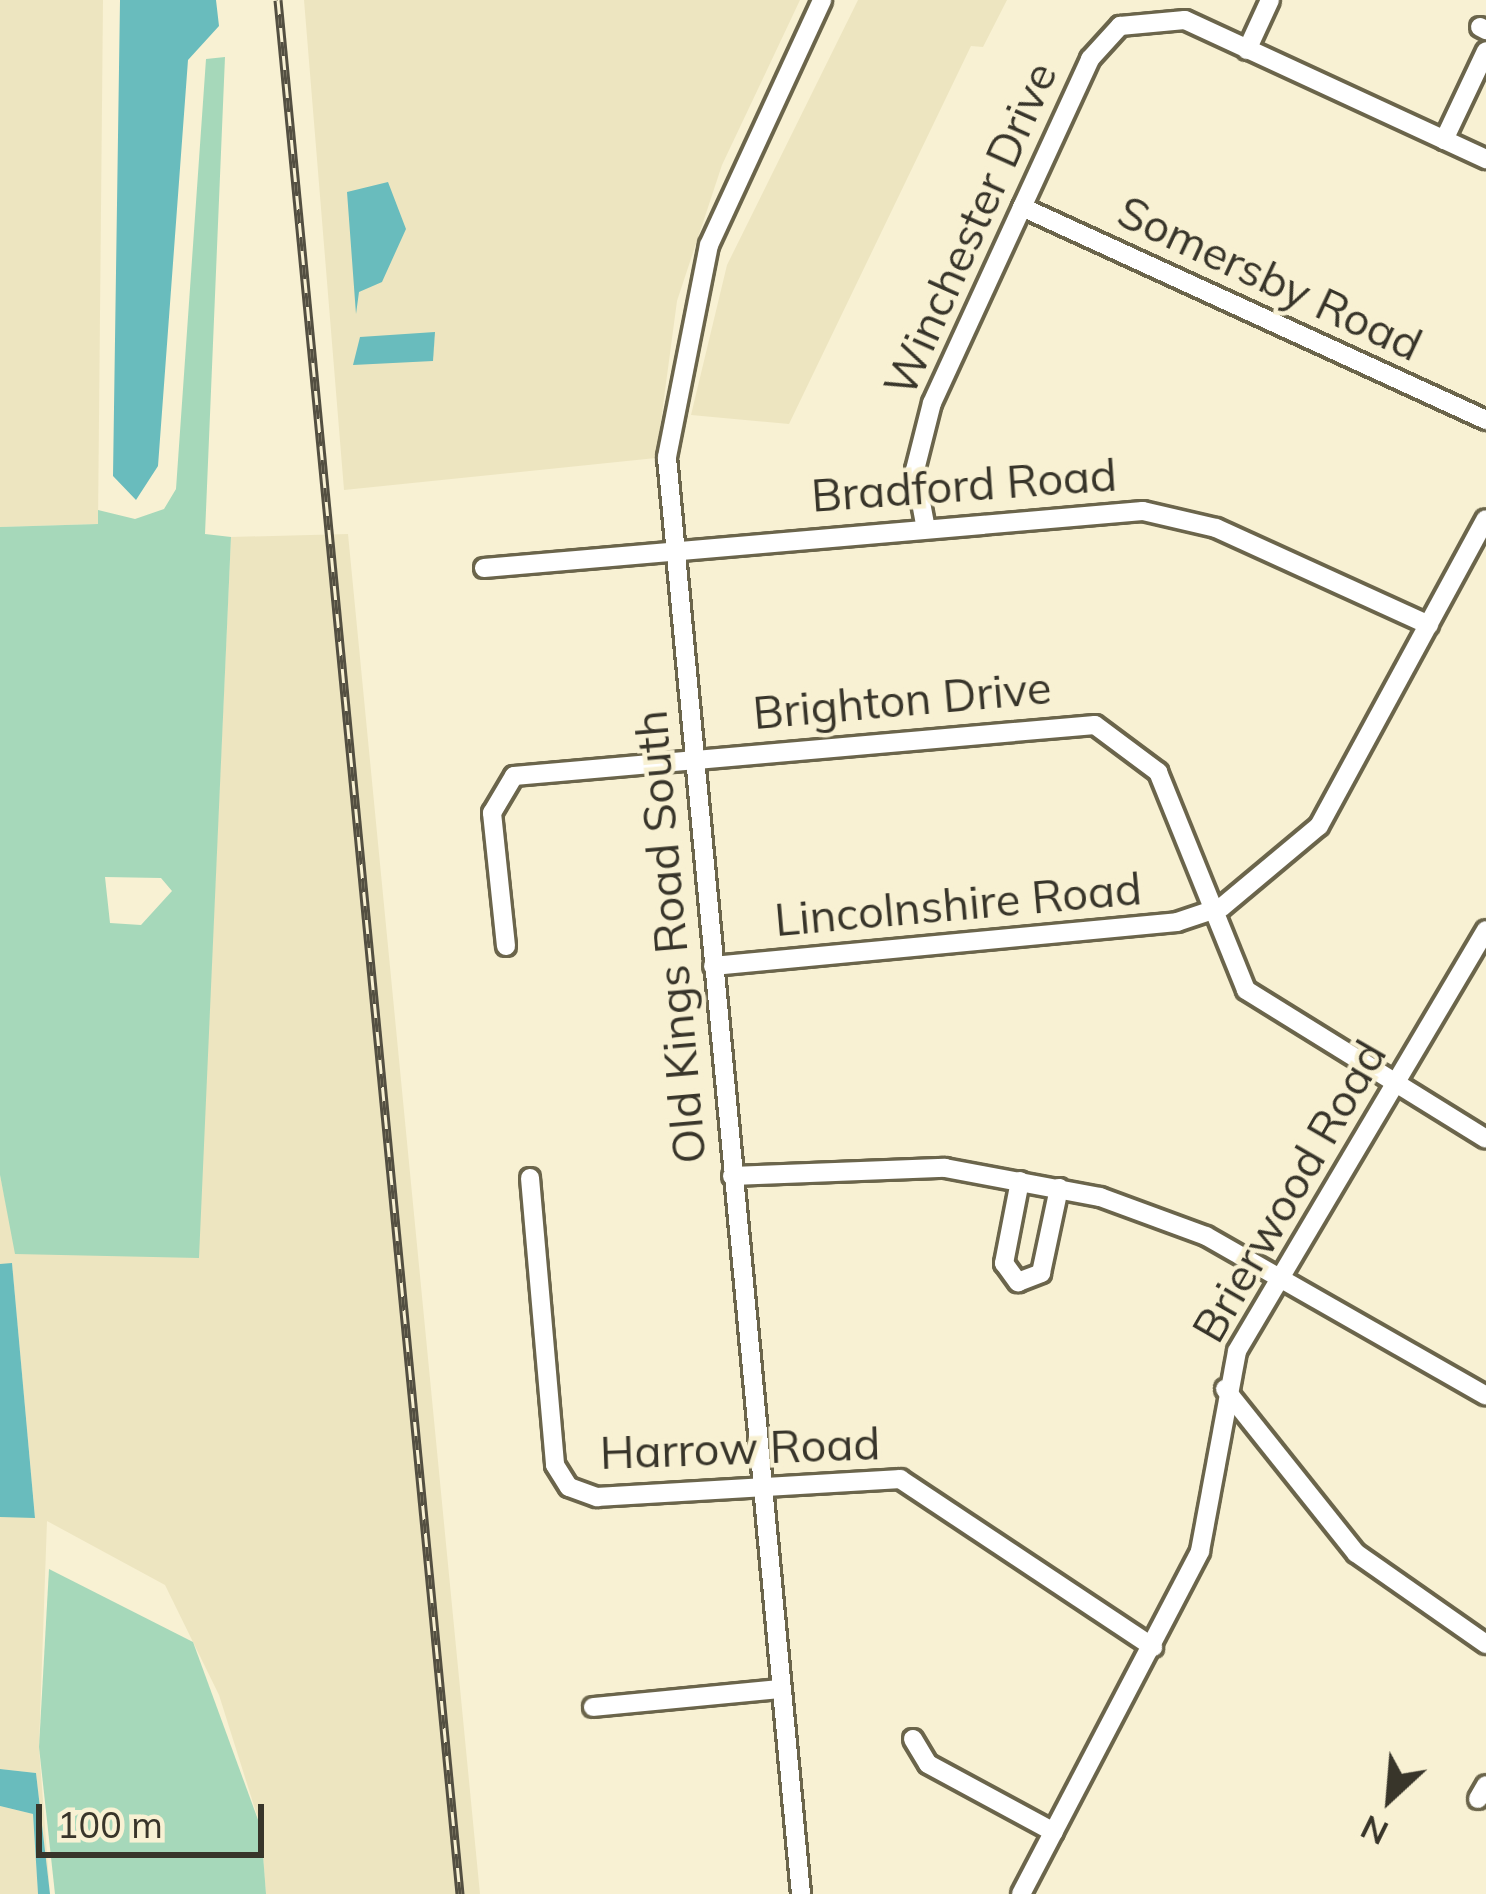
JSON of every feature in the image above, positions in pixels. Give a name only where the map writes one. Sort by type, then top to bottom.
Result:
[{"type":"street","name":"Old Kings Road South","points":[[801,1894],[672,550],[670,421],[702,267],[822,0]]},
{"type":"street","points":[[1270,0],[1247,50],[1486,159]]},
{"type":"street","name":"Winchester Drive","points":[[925,524],[915,470],[924,424],[1101,40],[1167,16],[1247,50]]},
{"type":"street","points":[[1444,140],[1486,51]]},
{"type":"street","name":"Somersby Road","points":[[1022,207],[1486,420]]},
{"type":"street","name":"Bradford Road","points":[[484,568],[1087,509],[1180,517],[1429,625]]},
{"type":"street","points":[[1209,913],[1254,888],[1319,826],[1486,518]]},
{"type":"street","name":"Brighton Drive","points":[[506,946],[492,813],[501,784],[692,759],[1095,725],[1158,772],[1209,913],[1246,990],[1486,1139]]},
{"type":"street","name":"Lincolnshire Road","points":[[712,966],[1209,913]]},
{"type":"street","name":"Brierwood Road","points":[[1021,1894],[1200,1551],[1225,1389],[1281,1275],[1486,930]]},
{"type":"street","points":[[732,1176],[874,1166],[1020,1180],[1145,1211],[1281,1275],[1486,1396]]},
{"type":"street","name":"Harrow Road","points":[[530,1178],[555,1465],[568,1487],[597,1497],[853,1475],[929,1490],[1153,1647]]},
{"type":"street","points":[[1020,1180],[1004,1263],[1018,1282],[1041,1273],[1059,1188]]},
{"type":"street","points":[[1225,1389],[1357,1553],[1486,1644]]},
{"type":"street","points":[[593,1707],[781,1689]]},
{"type":"street","points":[[913,1739],[928,1764],[1054,1832]]},
{"type":"shaded area","points":[[0,0],[103,0],[98,524],[0,527]]},
{"type":"shaded area","points":[[304,0],[800,0],[722,165],[677,301],[656,458],[344,490]]},
{"type":"shaded area","points":[[858,0],[1007,0],[983,47],[971,46],[789,424],[691,415],[727,265]]},
{"type":"shaded area","points":[[348,534],[480,1894],[266,1894],[261,1828],[219,1695],[165,1585],[47,1521],[39,1747],[50,1894],[36,1773],[0,1769],[0,1517],[35,1517],[12,1264],[0,1264],[0,1175],[16,1253],[198,1257],[231,537]]},
{"type":"shaded area","points":[[0,1806],[33,1814],[38,1894],[0,1894]]},
{"type":"green space","points":[[225,57],[205,534],[231,537],[199,1258],[15,1254],[0,1175],[0,527],[98,524],[98,510],[135,519],[164,509],[176,489],[206,59]],"holes":[[[105,877],[161,878],[172,891],[141,925],[110,923]]]},
{"type":"green space","points":[[49,1569],[193,1642],[261,1828],[266,1894],[55,1894],[39,1747]]},
{"type":"water","points":[[120,0],[216,0],[219,26],[188,60],[158,466],[136,500],[113,476]]},
{"type":"water","points":[[388,182],[406,229],[382,282],[359,292],[356,314],[347,192]]},
{"type":"water","points":[[435,332],[433,361],[353,365],[360,337]]},
{"type":"water","points":[[12,1263],[35,1518],[0,1517],[0,1264]]},
{"type":"water","points":[[0,1769],[36,1773],[50,1894],[38,1894],[33,1814],[0,1806]]},
{"type":"railway","points":[[278,0],[460,1894]]}]
